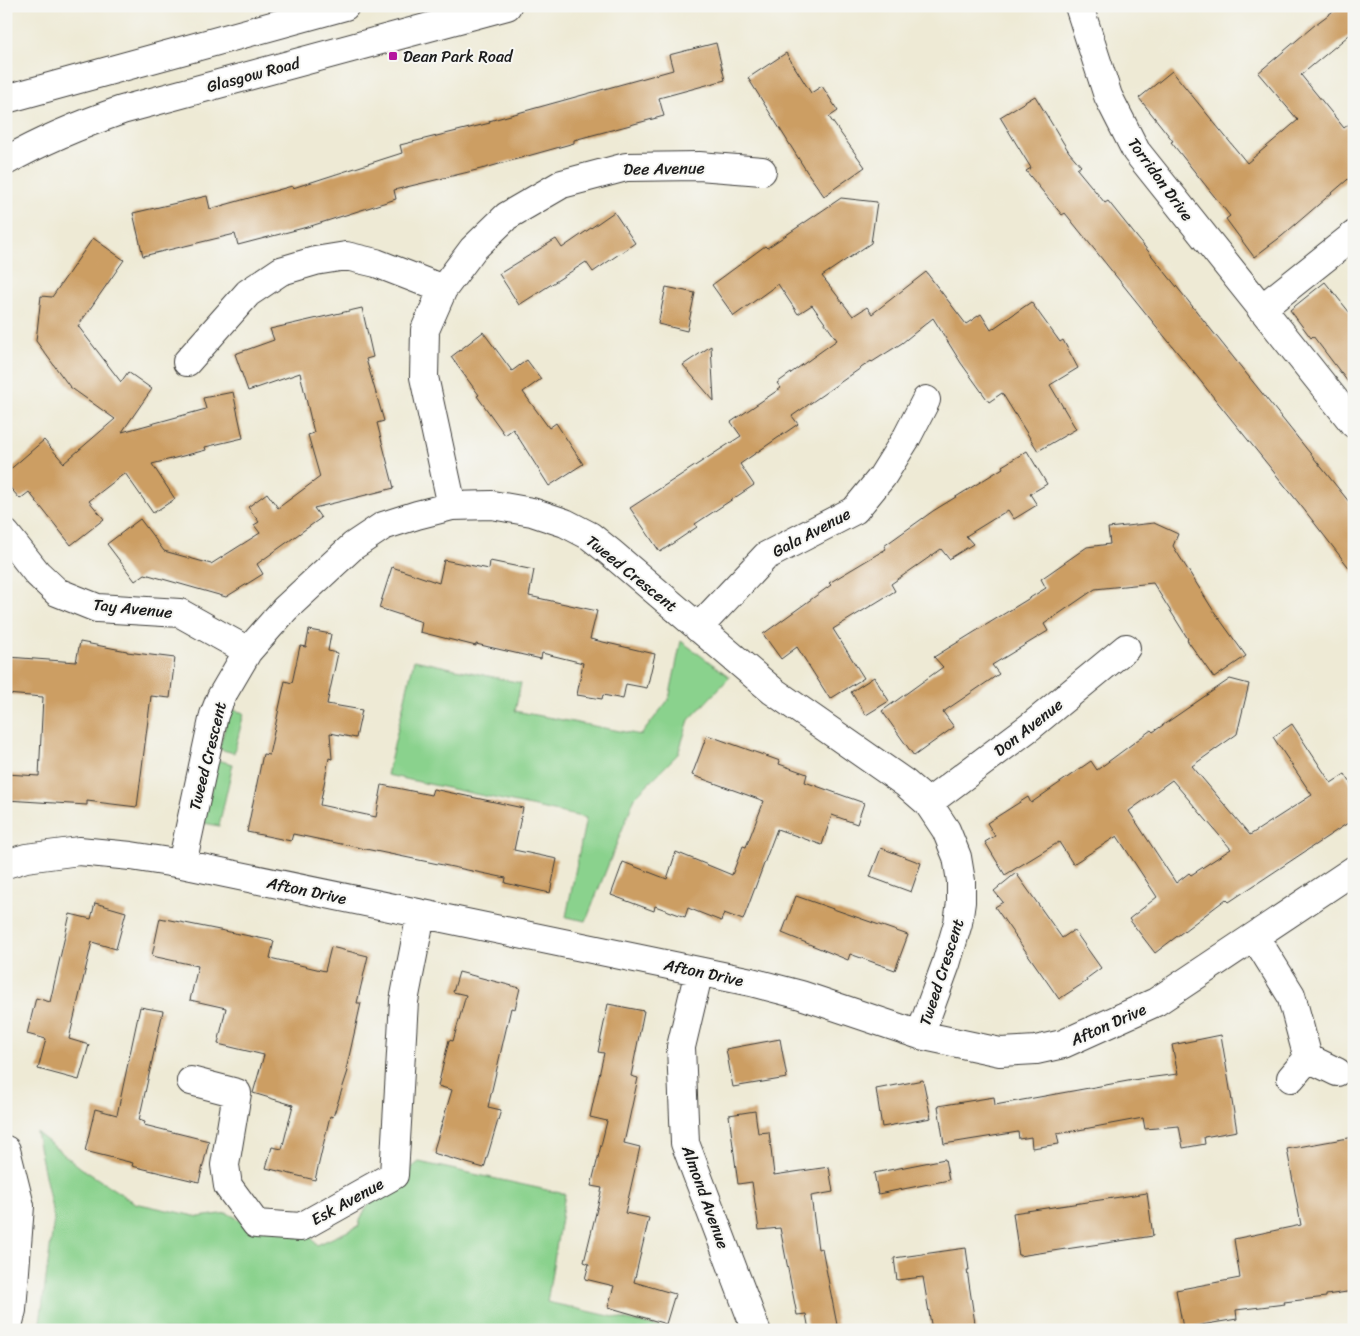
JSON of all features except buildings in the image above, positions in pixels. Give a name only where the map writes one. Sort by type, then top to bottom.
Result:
[{"type":"street","points":[[6,99],[345,6]]},
{"type":"street","name":"Glasgow Road","points":[[6,161],[30,147],[73,128],[122,110],[507,6]]},
{"type":"street","name":"Torridon Drive","points":[[1079,6],[1108,96],[1136,151],[1354,424]]},
{"type":"street","name":"Dee Avenue","points":[[452,506],[424,377],[426,330],[443,289],[473,249],[507,216],[562,184],[626,166],[699,166],[762,170]]},
{"type":"street","points":[[1261,309],[1354,235]]},
{"type":"street","points":[[187,362],[248,293],[281,271],[346,256],[376,263],[443,289]]},
{"type":"street","name":"Gala Avenue","points":[[698,628],[766,556],[855,510],[882,477],[926,400]]},
{"type":"street","name":"Tweed Crescent","points":[[182,864],[214,715],[221,697],[248,651],[286,609],[353,546],[383,526],[452,506],[492,506],[532,512],[566,523],[590,536],[773,691],[905,783],[928,803],[946,830],[957,857],[962,902],[946,964],[920,1035]]},
{"type":"street","name":"Tay Avenue","points":[[6,534],[37,573],[57,592],[97,608],[180,613],[248,651]]},
{"type":"street","name":"Don Avenue","points":[[928,803],[1031,726],[1126,648]]},
{"type":"street","name":"Afton Drive","points":[[6,864],[26,858],[79,851],[131,856],[182,864],[699,971],[801,995],[920,1035],[1000,1052],[1036,1050],[1063,1044],[1156,1002],[1354,870]]},
{"type":"street","name":"Esk Avenue","points":[[191,1081],[237,1093],[225,1165],[228,1186],[256,1224],[301,1227],[394,1174],[404,1001],[421,914]]},
{"type":"street","points":[[1255,937],[1291,995],[1299,1068],[1337,1072]]},
{"type":"street","name":"Almond Avenue","points":[[699,971],[681,1046],[685,1143],[756,1330]]},
{"type":"street","points":[[6,1150],[20,1206],[12,1310],[7,1330]]},
{"type":"green space","points":[[681,641],[730,677],[689,720],[678,754],[635,797],[586,921],[566,917],[586,818],[387,775],[414,660],[521,683],[515,711],[641,735],[669,699]]},
{"type":"green space","points":[[230,709],[244,713],[234,753],[219,749]]},
{"type":"green space","points":[[217,760],[233,764],[219,826],[204,823]]},
{"type":"green space","points":[[36,1132],[81,1168],[135,1203],[199,1217],[227,1213],[256,1228],[307,1232],[317,1245],[359,1226],[361,1217],[374,1199],[419,1162],[565,1194],[547,1302],[672,1330],[39,1330],[54,1219]]},
{"type":"place","name":"Dean Park Road","points":[[393,56]]}]
